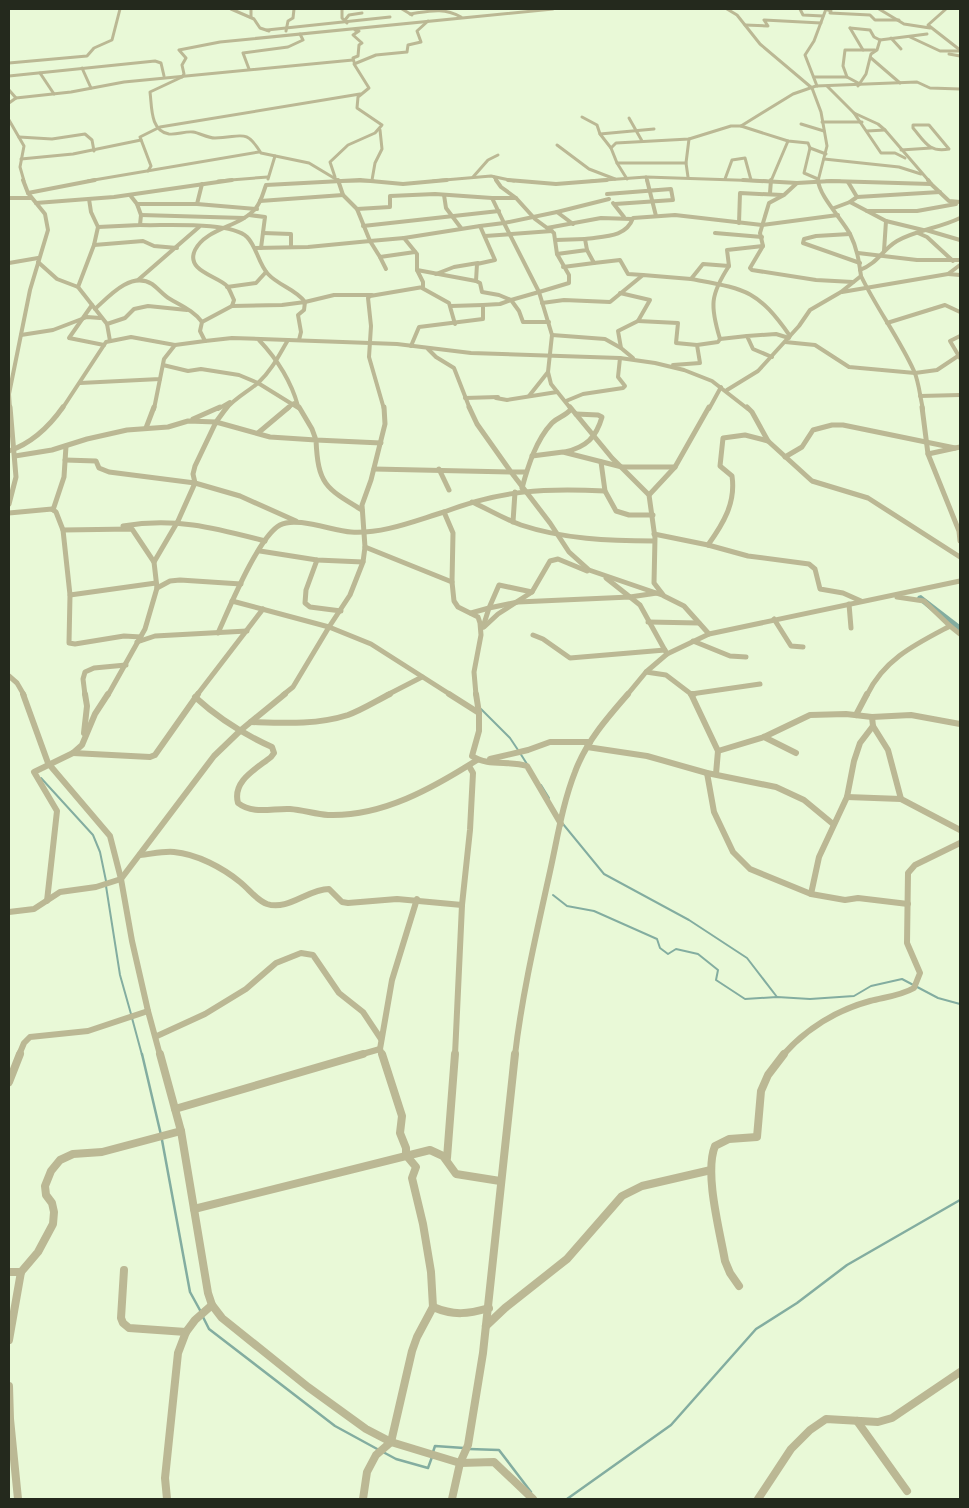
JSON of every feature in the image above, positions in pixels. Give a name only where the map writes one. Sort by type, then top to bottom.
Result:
[{"type":"street","points":[[9,63],[87,56],[94,48],[112,40],[120,9]]},
{"type":"street","points":[[231,9],[255,19],[261,28],[267,30],[390,17]]},
{"type":"street","points":[[251,9],[251,17]]},
{"type":"street","points":[[287,36],[288,21],[293,18],[294,9]]},
{"type":"street","points":[[342,9],[342,18],[350,29],[358,31],[353,35],[362,43],[358,45],[358,56],[354,62]]},
{"type":"street","points":[[402,9],[418,22]]},
{"type":"street","points":[[410,14],[437,9],[450,11],[463,18]]},
{"type":"street","points":[[259,152],[253,140],[245,135],[213,138],[193,132],[167,134],[157,128],[154,121],[150,92],[182,77],[184,74],[182,65],[186,58],[180,50],[220,42],[554,9]]},
{"type":"street","points":[[727,9],[745,25],[760,44],[812,88],[821,112],[826,154],[818,180],[825,197],[850,234],[858,252],[861,276],[866,287],[900,343],[915,373],[928,454],[946,505],[959,531],[960,541]]},
{"type":"street","points":[[800,9],[803,14],[870,15]]},
{"type":"street","points":[[817,86],[805,55],[814,41],[826,9],[831,11],[830,13]]},
{"type":"street","points":[[867,9],[875,20],[899,20]]},
{"type":"street","points":[[878,9],[927,34],[944,40]]},
{"type":"street","points":[[938,9],[943,13]]},
{"type":"street","points":[[930,28],[929,25],[946,9]]},
{"type":"street","points":[[345,21],[349,15],[362,11],[366,20]]},
{"type":"street","points":[[418,14],[424,22]]},
{"type":"street","points":[[451,19],[456,15]]},
{"type":"street","points":[[360,20],[369,28]]},
{"type":"street","points":[[745,25],[768,26],[764,20],[821,23]]},
{"type":"street","points":[[9,103],[16,98],[54,94],[124,82],[249,69],[354,62],[376,55],[407,52],[408,45],[421,42],[417,31],[428,21]]},
{"type":"street","points":[[339,22],[342,30]]},
{"type":"street","points":[[908,25],[930,28],[960,50]]},
{"type":"street","points":[[863,50],[850,28],[870,30],[874,37],[880,40],[927,34]]},
{"type":"street","points":[[267,30],[273,37]]},
{"type":"street","points":[[249,69],[243,53],[293,46],[302,40],[300,34]]},
{"type":"street","points":[[910,37],[931,49],[960,56]]},
{"type":"street","points":[[268,38],[272,50]]},
{"type":"street","points":[[891,38],[901,49]]},
{"type":"street","points":[[859,85],[866,74],[872,53],[877,50],[880,40]]},
{"type":"street","points":[[847,77],[843,66],[845,50],[877,50]]},
{"type":"street","points":[[948,53],[960,50]]},
{"type":"street","points":[[871,58],[900,83]]},
{"type":"street","points":[[9,76],[155,61],[161,63],[164,76]]},
{"type":"street","points":[[354,62],[369,86],[367,91],[357,100],[357,108],[382,125],[380,130],[382,149],[375,164],[372,180]]},
{"type":"street","points":[[82,68],[91,88]]},
{"type":"street","points":[[40,73],[54,94]]},
{"type":"street","points":[[814,77],[847,77],[859,85]]},
{"type":"street","points":[[741,126],[786,98],[817,86],[917,82],[930,88],[960,89]]},
{"type":"street","points":[[827,86],[854,113],[881,153],[880,166]]},
{"type":"street","points":[[9,90],[16,98]]},
{"type":"street","points":[[21,159],[94,151],[141,140],[143,136],[157,128],[168,125],[363,94]]},
{"type":"street","points":[[854,113],[885,130],[907,159],[931,184],[948,201],[959,204]]},
{"type":"street","points":[[582,117],[598,124],[600,134],[612,148],[616,163],[627,179]]},
{"type":"street","points":[[629,118],[642,141]]},
{"type":"street","points":[[9,120],[24,146],[21,172],[28,193],[45,214],[48,230],[38,260],[9,394],[15,450],[15,483],[9,504]]},
{"type":"street","points":[[822,122],[872,122]]},
{"type":"street","points":[[801,124],[824,131]]},
{"type":"street","points":[[901,150],[931,148],[935,151],[950,149],[929,125],[913,125],[931,148]]},
{"type":"street","points":[[612,148],[619,142],[689,139],[732,126],[741,126],[788,141],[810,144],[804,173],[818,180]]},
{"type":"street","points":[[600,134],[654,129]]},
{"type":"street","points":[[335,177],[330,162],[348,144],[380,130]]},
{"type":"street","points":[[867,132],[885,130]]},
{"type":"street","points":[[19,137],[52,139],[85,134],[92,142],[94,151]]},
{"type":"street","points":[[688,177],[686,163],[689,139]]},
{"type":"street","points":[[141,140],[151,166],[148,170]]},
{"type":"street","points":[[770,193],[771,181],[788,141]]},
{"type":"street","points":[[557,145],[589,169],[617,180]]},
{"type":"street","points":[[810,148],[826,154]]},
{"type":"street","points":[[28,193],[148,170],[259,152],[309,162],[340,182],[343,195],[357,209],[370,241],[386,269]]},
{"type":"street","points":[[881,153],[895,153],[907,159]]},
{"type":"street","points":[[232,306],[234,300],[227,287],[208,276],[197,265],[194,256],[200,244],[257,209],[274,156]]},
{"type":"street","points":[[473,177],[488,160],[498,156]]},
{"type":"street","points":[[725,179],[732,160],[740,157],[745,158],[747,162],[751,180]]},
{"type":"street","points":[[824,160],[898,167],[923,175]]},
{"type":"street","points":[[616,163],[686,163]]},
{"type":"street","points":[[36,203],[130,195],[202,184],[268,177]]},
{"type":"street","points":[[266,185],[372,180],[389,183],[420,182],[473,177],[494,177],[512,181],[566,184],[646,177],[931,184]]},
{"type":"street","points":[[451,306],[500,304],[569,283],[570,278],[557,254],[556,240],[552,231],[534,219],[516,198],[501,187],[494,177]]},
{"type":"street","points":[[646,177],[654,202],[656,216]]},
{"type":"street","points":[[600,181],[609,199],[624,217]]},
{"type":"street","points":[[420,182],[420,194]]},
{"type":"street","points":[[797,182],[784,195],[769,203],[760,232],[763,246],[750,268],[752,270],[834,282],[854,282]]},
{"type":"street","points":[[848,182],[857,197]]},
{"type":"street","points":[[357,209],[390,207],[389,183]]},
{"type":"street","points":[[197,204],[202,184]]},
{"type":"street","points":[[607,194],[671,189],[673,200],[615,204]]},
{"type":"street","points":[[739,223],[740,193],[745,191],[784,195]]},
{"type":"street","points":[[834,208],[857,197],[940,192]]},
{"type":"street","points":[[390,196],[444,194],[516,198]]},
{"type":"street","points":[[444,194],[446,206],[461,228]]},
{"type":"street","points":[[130,195],[137,204],[141,215],[140,225]]},
{"type":"street","points":[[260,201],[343,195]]},
{"type":"street","points":[[9,198],[31,198]]},
{"type":"street","points":[[492,198],[539,292],[549,322],[552,335],[548,372],[551,384],[596,436],[612,458],[649,495],[654,534],[653,581],[664,596]]},
{"type":"street","points":[[78,287],[94,245],[98,227],[91,212],[89,199]]},
{"type":"street","points":[[254,248],[404,238],[461,228],[534,219],[609,199]]},
{"type":"street","points":[[850,202],[886,221],[918,231],[927,237],[960,267],[948,274]]},
{"type":"street","points":[[137,204],[197,204],[257,209]]},
{"type":"street","points":[[865,210],[917,211],[959,204]]},
{"type":"street","points":[[363,226],[499,211]]},
{"type":"street","points":[[557,212],[573,224]]},
{"type":"street","points":[[141,215],[244,218]]},
{"type":"street","points":[[181,226],[187,215]]},
{"type":"street","points":[[249,215],[265,217],[261,248]]},
{"type":"street","points":[[547,228],[624,217],[632,219],[656,216],[690,216],[762,225],[838,215]]},
{"type":"street","points":[[860,270],[874,265],[883,253],[896,242],[918,231],[960,218]]},
{"type":"street","points":[[556,240],[585,239],[624,232],[630,227],[632,219]]},
{"type":"street","points":[[883,253],[886,221]]},
{"type":"street","points":[[98,227],[181,226],[241,232],[254,248],[260,266],[279,285],[299,293],[305,302],[304,310],[298,315],[301,332],[299,340]]},
{"type":"street","points":[[436,274],[454,267],[494,260],[480,226]]},
{"type":"street","points":[[104,345],[69,339],[82,319],[93,307],[122,286],[138,280],[199,227]]},
{"type":"street","points":[[924,230],[927,237]]},
{"type":"street","points":[[924,230],[960,240]]},
{"type":"street","points":[[485,236],[552,231]]},
{"type":"street","points":[[263,233],[291,234],[291,247]]},
{"type":"street","points":[[715,233],[762,237]]},
{"type":"street","points":[[850,234],[808,237],[803,242],[813,248],[860,263]]},
{"type":"street","points":[[404,238],[418,257],[417,270],[424,284],[422,288]]},
{"type":"street","points":[[585,239],[587,250],[594,263]]},
{"type":"street","points":[[94,245],[143,241],[154,246],[177,248]]},
{"type":"street","points":[[720,338],[711,310],[713,294],[729,266],[726,250],[763,246]]},
{"type":"street","points":[[557,254],[587,250]]},
{"type":"street","points":[[380,258],[415,252]]},
{"type":"street","points":[[858,252],[883,253],[917,260],[960,260]]},
{"type":"street","points":[[9,263],[38,260],[57,278],[78,287],[100,318],[107,324],[110,341]]},
{"type":"street","points":[[563,267],[620,260],[628,274],[691,279],[732,287],[762,302],[788,339]]},
{"type":"street","points":[[476,281],[478,263]]},
{"type":"street","points":[[691,279],[704,264],[729,266]]},
{"type":"street","points":[[417,270],[476,281],[480,284],[482,292],[499,294],[511,300],[519,311],[523,322],[549,322]]},
{"type":"street","points":[[227,287],[258,282],[266,272]]},
{"type":"street","points":[[840,292],[948,274],[960,275]]},
{"type":"street","points":[[542,303],[564,300],[610,302],[643,275]]},
{"type":"street","points":[[727,390],[758,371],[788,339],[810,310],[846,288],[861,276]]},
{"type":"street","points":[[138,280],[151,284],[166,297],[191,310],[202,322]]},
{"type":"street","points":[[834,282],[846,288]]},
{"type":"street","points":[[9,912],[34,910],[60,892],[96,887],[121,879],[210,761],[241,730],[293,687],[328,627],[341,611],[353,589],[363,562],[365,547],[362,510],[381,443],[386,413],[369,357],[371,319],[368,298],[422,288],[447,301],[451,306],[455,324]]},
{"type":"street","points":[[620,293],[650,300],[638,321]]},
{"type":"street","points":[[205,341],[200,331],[202,322],[232,306],[282,305],[334,295],[374,296]]},
{"type":"street","points":[[411,346],[418,328],[483,320],[483,305]]},
{"type":"street","points":[[887,323],[945,305],[960,312]]},
{"type":"street","points":[[107,324],[125,318],[134,309],[148,306],[191,310]]},
{"type":"street","points":[[21,335],[53,330],[82,319],[100,318]]},
{"type":"street","points":[[621,348],[618,330],[638,321],[678,323],[676,343],[697,345],[718,342],[720,338],[776,334],[788,339],[815,345],[849,367],[915,373],[937,370],[959,357],[950,341],[960,336]]},
{"type":"street","points":[[552,335],[605,339],[621,348],[634,360]]},
{"type":"street","points":[[747,336],[753,350],[772,356]]},
{"type":"street","points":[[9,451],[15,450],[37,436],[80,383],[104,345],[110,341],[124,338],[137,338],[175,346],[232,338],[370,343],[480,354],[549,354],[620,358],[668,365],[704,377],[727,390],[752,412],[760,430],[768,441],[812,481],[868,498],[960,556]]},
{"type":"street","points":[[258,340],[277,362],[296,395],[296,404]]},
{"type":"street","points":[[15,456],[46,452],[111,433],[168,427],[208,414],[258,383],[277,362],[288,340]]},
{"type":"street","points":[[668,365],[700,363],[697,345]]},
{"type":"street","points":[[146,428],[153,412],[163,365],[168,354],[175,346]]},
{"type":"street","points":[[428,349],[436,358],[454,368],[465,398],[481,429],[523,490],[546,517],[572,556],[593,573]]},
{"type":"street","points":[[566,401],[583,394],[623,388],[625,386],[618,377],[620,358]]},
{"type":"street","points":[[163,365],[188,371],[201,369],[240,375],[296,404],[312,429],[316,440],[318,468],[322,482],[362,510]]},
{"type":"street","points":[[527,396],[548,372]]},
{"type":"street","points":[[80,383],[160,378]]},
{"type":"street","points":[[649,495],[675,467],[721,387]]},
{"type":"street","points":[[465,398],[527,396],[557,392]]},
{"type":"street","points":[[920,396],[960,395]]},
{"type":"street","points":[[154,562],[178,521],[195,483],[193,474],[195,466],[216,422],[234,399]]},
{"type":"street","points":[[258,433],[296,404]]},
{"type":"street","points":[[523,490],[526,472],[532,456],[552,422],[568,414],[571,408]]},
{"type":"street","points":[[532,456],[563,452],[584,446],[596,436],[602,416],[576,414]]},
{"type":"street","points":[[183,422],[216,422],[274,438],[381,443]]},
{"type":"street","points":[[785,457],[797,453],[808,441],[813,430],[837,424],[958,447]]},
{"type":"street","points":[[708,545],[721,526],[734,494],[732,476],[720,466],[723,438],[745,435],[768,441]]},
{"type":"street","points":[[66,446],[64,477],[53,510],[63,530],[70,595],[68,643],[75,644],[124,636],[141,636]]},
{"type":"street","points":[[928,454],[958,447]]},
{"type":"street","points":[[563,452],[622,467],[675,467]]},
{"type":"street","points":[[65,460],[96,460],[98,468],[105,471],[195,483],[240,496],[300,523]]},
{"type":"street","points":[[601,462],[605,491],[609,501],[620,514],[653,515]]},
{"type":"street","points":[[374,469],[526,472]]},
{"type":"street","points":[[439,469],[448,490]]},
{"type":"street","points":[[218,633],[241,584],[265,541],[281,525],[289,522],[363,532],[523,490],[605,491]]},
{"type":"street","points":[[513,522],[515,492]]},
{"type":"street","points":[[472,502],[513,522],[556,533],[585,539],[654,542]]},
{"type":"street","points":[[9,513],[53,510]]},
{"type":"street","points":[[444,512],[453,534],[452,582],[456,605],[480,620],[482,629]]},
{"type":"street","points":[[117,528],[144,522],[178,521],[265,541]]},
{"type":"street","points":[[47,901],[57,811],[34,772],[48,763],[73,753],[82,745],[95,714],[126,665],[141,636],[148,619],[156,586],[154,562],[136,533],[128,528],[63,530]]},
{"type":"street","points":[[654,534],[708,545],[729,552],[809,564],[815,569],[820,590],[843,593],[861,601]]},
{"type":"street","points":[[365,547],[452,582]]},
{"type":"street","points":[[260,551],[317,560],[363,562]]},
{"type":"street","points":[[482,629],[498,614],[532,592],[546,567],[553,559],[558,559],[604,577],[630,583],[658,593],[684,606],[708,634]]},
{"type":"street","points":[[317,560],[306,590],[305,603],[310,607],[341,611]]},
{"type":"street","points":[[604,577],[640,605],[666,652]]},
{"type":"street","points":[[70,595],[156,586],[180,580],[241,584]]},
{"type":"street","points":[[533,635],[543,638],[570,658],[666,652],[708,634],[960,581]]},
{"type":"street","points":[[532,592],[500,585],[489,608],[482,629],[474,666],[473,680],[479,713],[478,737],[472,752],[480,761],[514,762],[527,766],[561,824]]},
{"type":"street","points":[[471,613],[518,602],[630,597],[658,593]]},
{"type":"street","points":[[891,596],[924,601],[960,634]]},
{"type":"street","points":[[232,602],[328,627],[371,644],[479,713]]},
{"type":"street","points":[[849,604],[851,628]]},
{"type":"street","points":[[73,753],[154,756],[195,697],[262,609]]},
{"type":"street","points":[[774,619],[791,646],[803,647]]},
{"type":"street","points":[[648,622],[699,623]]},
{"type":"street","points":[[856,715],[879,674],[915,645],[950,626]]},
{"type":"street","points":[[137,642],[155,636],[247,631]]},
{"type":"street","points":[[693,641],[730,656],[746,657]]},
{"type":"street","points":[[452,1499],[460,1463],[468,1445],[486,1326],[518,1026],[538,924],[561,824],[575,772],[588,745],[606,719],[646,672],[666,652]]},
{"type":"street","points":[[82,745],[87,706],[83,679],[84,672],[94,668],[126,665]]},
{"type":"street","points":[[646,672],[666,675],[691,694],[718,751],[716,774]]},
{"type":"street","points":[[9,676],[17,683],[23,693],[48,763],[106,829],[121,879],[132,941],[148,1011],[181,1131],[208,1293],[212,1305],[222,1318],[308,1387],[366,1429],[391,1442],[460,1463],[494,1462],[533,1499]]},
{"type":"street","points":[[251,722],[288,722],[340,717],[350,714],[422,678]]},
{"type":"street","points":[[691,694],[760,684]]},
{"type":"street","points":[[195,697],[216,716],[256,740],[268,744],[273,750],[271,757],[238,785],[236,797],[244,808],[252,810],[287,809],[330,815],[365,810],[413,797],[445,782],[480,761],[528,750],[550,742],[588,745],[647,756],[707,772],[776,787],[804,800],[833,824]]},
{"type":"street","points":[[718,751],[764,737],[810,715],[872,717],[911,715],[960,724]]},
{"type":"street","points":[[872,717],[873,726],[888,750],[901,799]]},
{"type":"street","points":[[811,894],[819,857],[847,797],[860,742],[873,726]]},
{"type":"street","points":[[764,737],[796,753]]},
{"type":"street","points":[[447,1158],[455,1062],[462,905],[470,830],[473,770],[469,766]]},
{"type":"street","points":[[707,772],[714,812],[733,852],[753,871],[811,894],[844,900],[862,898],[908,904]]},
{"type":"street","points":[[847,797],[901,799],[937,820],[960,830]]},
{"type":"street","points":[[739,1286],[730,1274],[725,1261],[711,1170],[711,1154],[716,1146],[729,1140],[757,1137],[760,1124],[760,1093],[774,1066],[790,1048],[833,1014],[914,988],[920,973],[907,942],[908,873],[910,868],[960,843]]},
{"type":"street","points":[[140,855],[175,852],[186,855],[239,881],[258,899],[267,904],[276,905],[328,889],[334,892],[342,902],[350,904],[385,899],[417,899],[462,905]]},
{"type":"street","points":[[363,1499],[367,1472],[376,1455],[391,1442],[408,1364],[417,1337],[433,1307],[432,1280],[426,1243],[412,1178],[416,1167],[406,1155],[406,1148],[400,1133],[402,1116],[380,1049],[392,980],[417,899]]},
{"type":"street","points":[[156,1036],[204,1014],[246,989],[276,963],[301,953],[313,955],[339,993],[363,1012],[381,1039]]},
{"type":"street","points":[[9,1082],[24,1043],[30,1037],[88,1032],[148,1011]]},
{"type":"street","points":[[175,1109],[380,1049]]},
{"type":"street","points":[[9,1340],[21,1272],[38,1252],[53,1224],[54,1212],[52,1203],[46,1195],[45,1186],[51,1172],[60,1160],[73,1154],[102,1152],[181,1131]]},
{"type":"street","points":[[194,1209],[430,1150],[439,1152],[447,1158],[456,1174],[500,1182]]},
{"type":"street","points":[[486,1326],[505,1308],[567,1259],[622,1196],[642,1186],[711,1170]]},
{"type":"street","points":[[124,1270],[121,1318],[123,1323],[129,1328],[186,1332]]},
{"type":"street","points":[[9,1272],[21,1272]]},
{"type":"street","points":[[166,1499],[165,1478],[178,1354],[186,1332],[195,1320],[212,1305]]},
{"type":"street","points":[[433,1307],[452,1315],[465,1315],[488,1308]]},
{"type":"street","points":[[758,1499],[792,1450],[810,1430],[826,1419],[878,1422],[892,1418],[960,1372]]},
{"type":"street","points":[[9,1386],[10,1419],[18,1499]]},
{"type":"street","points":[[857,1421],[907,1491]]},
{"type":"waterway","points":[[921,598],[960,630]]},
{"type":"waterway","points":[[481,709],[510,738],[518,750]]},
{"type":"waterway","points":[[520,753],[527,764]]},
{"type":"waterway","points":[[41,778],[93,835],[100,852],[106,881]]},
{"type":"waterway","points":[[541,785],[549,798]]},
{"type":"waterway","points":[[563,824],[604,874],[689,920],[747,958],[777,997]]},
{"type":"waterway","points":[[106,886],[120,975],[131,1014]]},
{"type":"waterway","points":[[553,895],[567,906],[594,911],[657,939],[660,948],[668,954],[676,949],[698,954],[718,970],[716,980],[745,999],[777,997]]},
{"type":"waterway","points":[[777,997],[810,999],[854,996],[871,986],[902,979],[938,998],[960,1004]]},
{"type":"waterway","points":[[132,1018],[142,1055]]},
{"type":"waterway","points":[[142,1054],[161,1135]]},
{"type":"waterway","points":[[162,1140],[190,1292],[201,1312]]},
{"type":"waterway","points":[[567,1499],[671,1425],[756,1329],[797,1303],[847,1265],[960,1200]]},
{"type":"waterway","points":[[203,1317],[209,1329],[335,1426],[379,1450]]},
{"type":"waterway","points":[[433,1452],[435,1446],[464,1448]]},
{"type":"waterway","points":[[469,1449],[499,1450],[531,1492]]},
{"type":"waterway","points":[[383,1452],[396,1459],[428,1468],[432,1457]]}]
